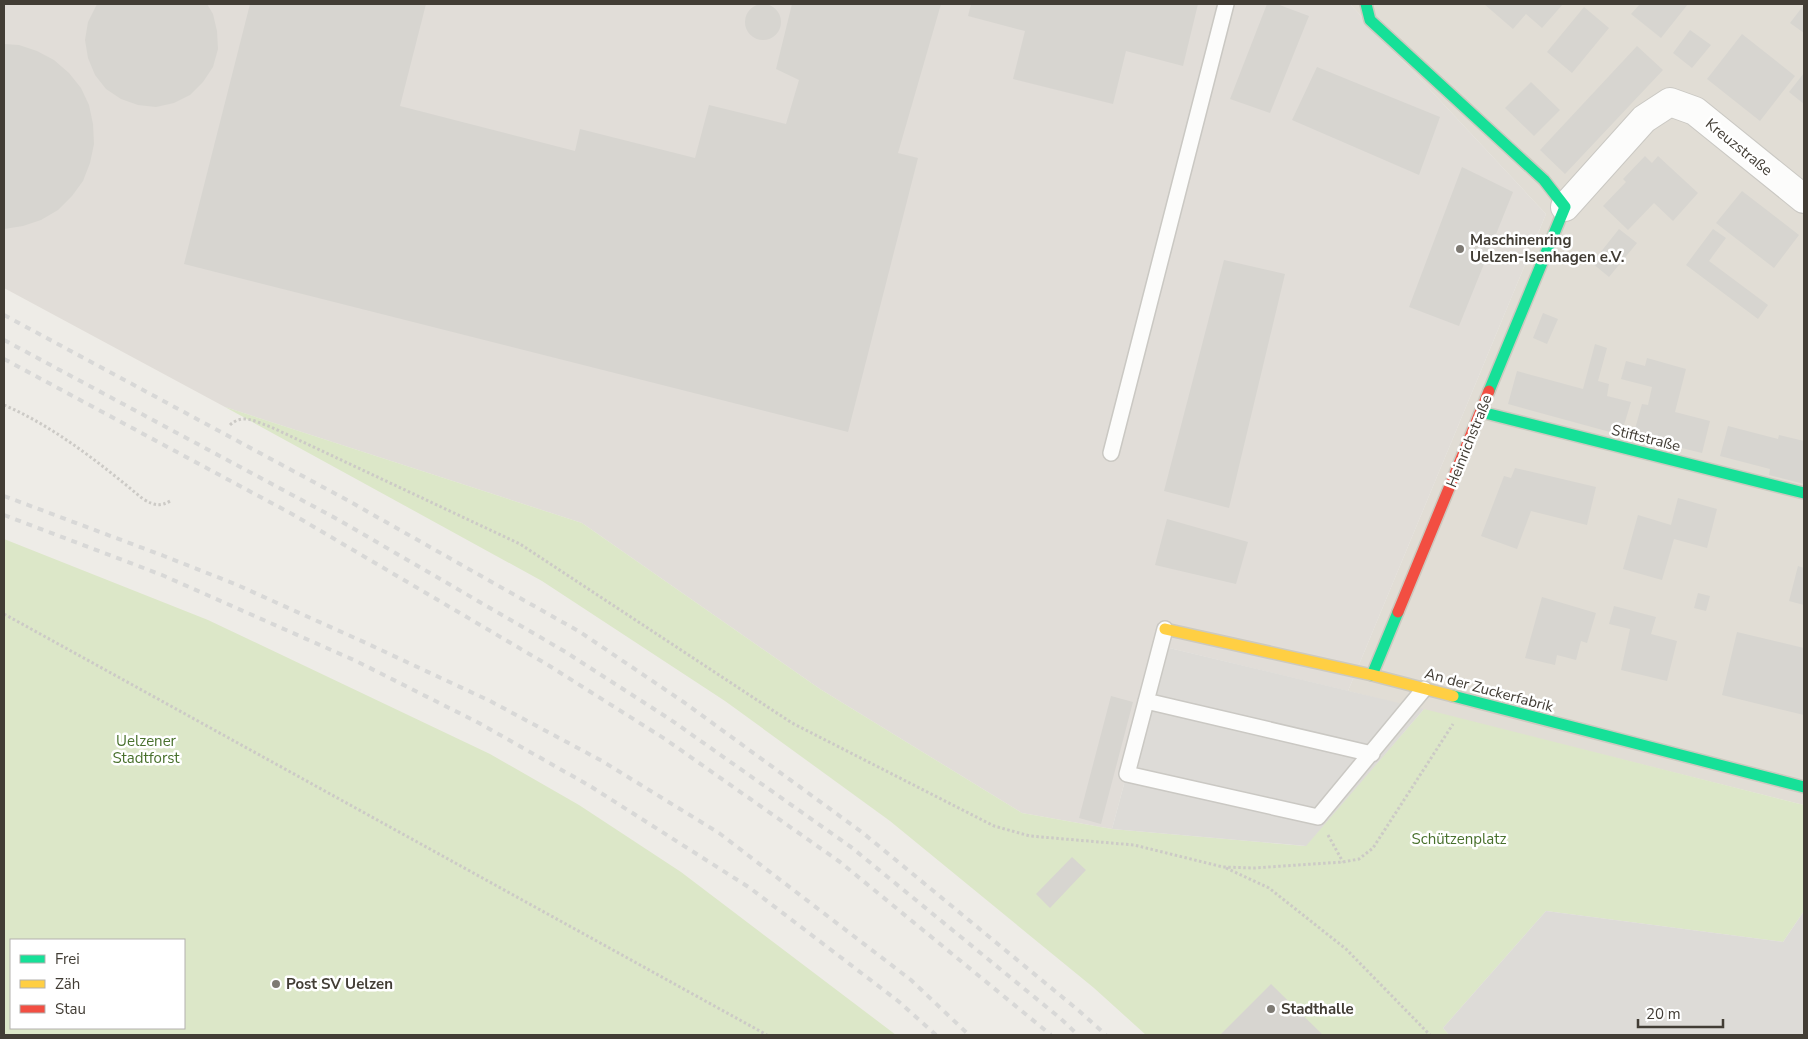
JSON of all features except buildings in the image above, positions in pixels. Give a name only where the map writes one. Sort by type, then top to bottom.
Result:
[{"type":"street","points":[[1366,4],[1370,20],[1544,180],[1565,207]]},
{"type":"street","name":"Heinrichstraße","points":[[1372,675],[1565,207],[1644,119],[1670,102]]},
{"type":"street","name":"Kreuzstraße","points":[[1670,102],[1694,111],[1800,187]]},
{"type":"street","name":"Stiftstraße","points":[[1481,412],[1804,493]]},
{"type":"street","name":"An der Zuckerfabrik","points":[[1165,629],[1372,675],[1804,787]]},
{"type":"lane","points":[[1111,453],[1226,4]]},
{"type":"lane","points":[[1165,629],[1127,774],[1318,817],[1424,689]]},
{"type":"lane","points":[[1146,701],[1372,754]]},
{"type":"path","points":[[4,405],[46,426],[95,460],[143,500],[162,506],[172,500]]},
{"type":"path","points":[[230,425],[236,419],[245,418],[271,427],[520,544],[792,723],[994,826],[1030,836],[1134,844],[1223,867],[1269,888],[1346,949],[1430,1035]]},
{"type":"path","points":[[4,614],[767,1035]]},
{"type":"path","points":[[1223,867],[1254,868],[1343,862],[1359,859],[1373,848],[1468,701]]},
{"type":"path","points":[[1318,817],[1343,862]]},
{"type":"shaded area","points":[[4,4],[1350,4],[1546,214],[1348,691],[1161,646],[1112,829],[1022,813],[820,689],[582,523],[225,407],[4,288]]},
{"type":"shaded area","points":[[1350,4],[1804,4],[1804,805],[1348,691],[1546,214]]},
{"type":"shaded area","points":[[1161,646],[1424,709],[1306,846],[1112,829]]},
{"type":"shaded area","points":[[1546,911],[1783,942],[1804,911],[1804,1035],[1449,1035],[1443,1028]]},
{"type":"green space","name":"Schützenplatz","points":[[225,407],[582,523],[820,689],[1022,813],[1112,829],[1305,846],[1424,709],[1804,805],[1804,911],[1783,942],[1546,911],[1443,1028],[1449,1035],[1146,1035],[1094,988],[890,821],[725,701],[542,581]]},
{"type":"green space","name":"Uelzener Stadtforst","points":[[4,539],[208,620],[490,754],[579,805],[681,872],[896,1035],[4,1035]]},
{"type":"railway","points":[[4,315],[347,500],[580,632],[685,703],[863,833],[1106,1035]]},
{"type":"railway","points":[[4,340],[337,519],[564,651],[671,720],[851,847],[1060,1018],[1078,1035]]},
{"type":"railway","points":[[4,359],[292,514],[548,665],[665,739],[840,862],[1051,1035]]},
{"type":"railway","points":[[4,496],[235,584],[490,701],[602,761],[719,833],[911,980],[969,1035]]},
{"type":"railway","points":[[4,515],[162,575],[356,661],[479,723],[590,786],[750,888],[898,1001],[936,1035]]},
{"type":"traffic: fast","points":[[1366,4],[1370,20],[1544,180],[1565,207],[1489,391]]},
{"type":"traffic: fast","points":[[1481,412],[1804,493]]},
{"type":"traffic: fast","points":[[1372,675],[1398,612]]},
{"type":"traffic: fast","points":[[1453,696],[1804,787]]},
{"type":"traffic: slow","points":[[1165,629],[1372,675],[1453,696]]},
{"type":"traffic: jam","points":[[1398,612],[1489,391]]},
{"type":"place","name":"Maschinenring Uelzen-Isenhagen e.V.","points":[[1460,249]]},
{"type":"place","name":"Post SV Uelzen","points":[[276,984]]},
{"type":"place","name":"Stadthalle","points":[[1271,1009]]}]
